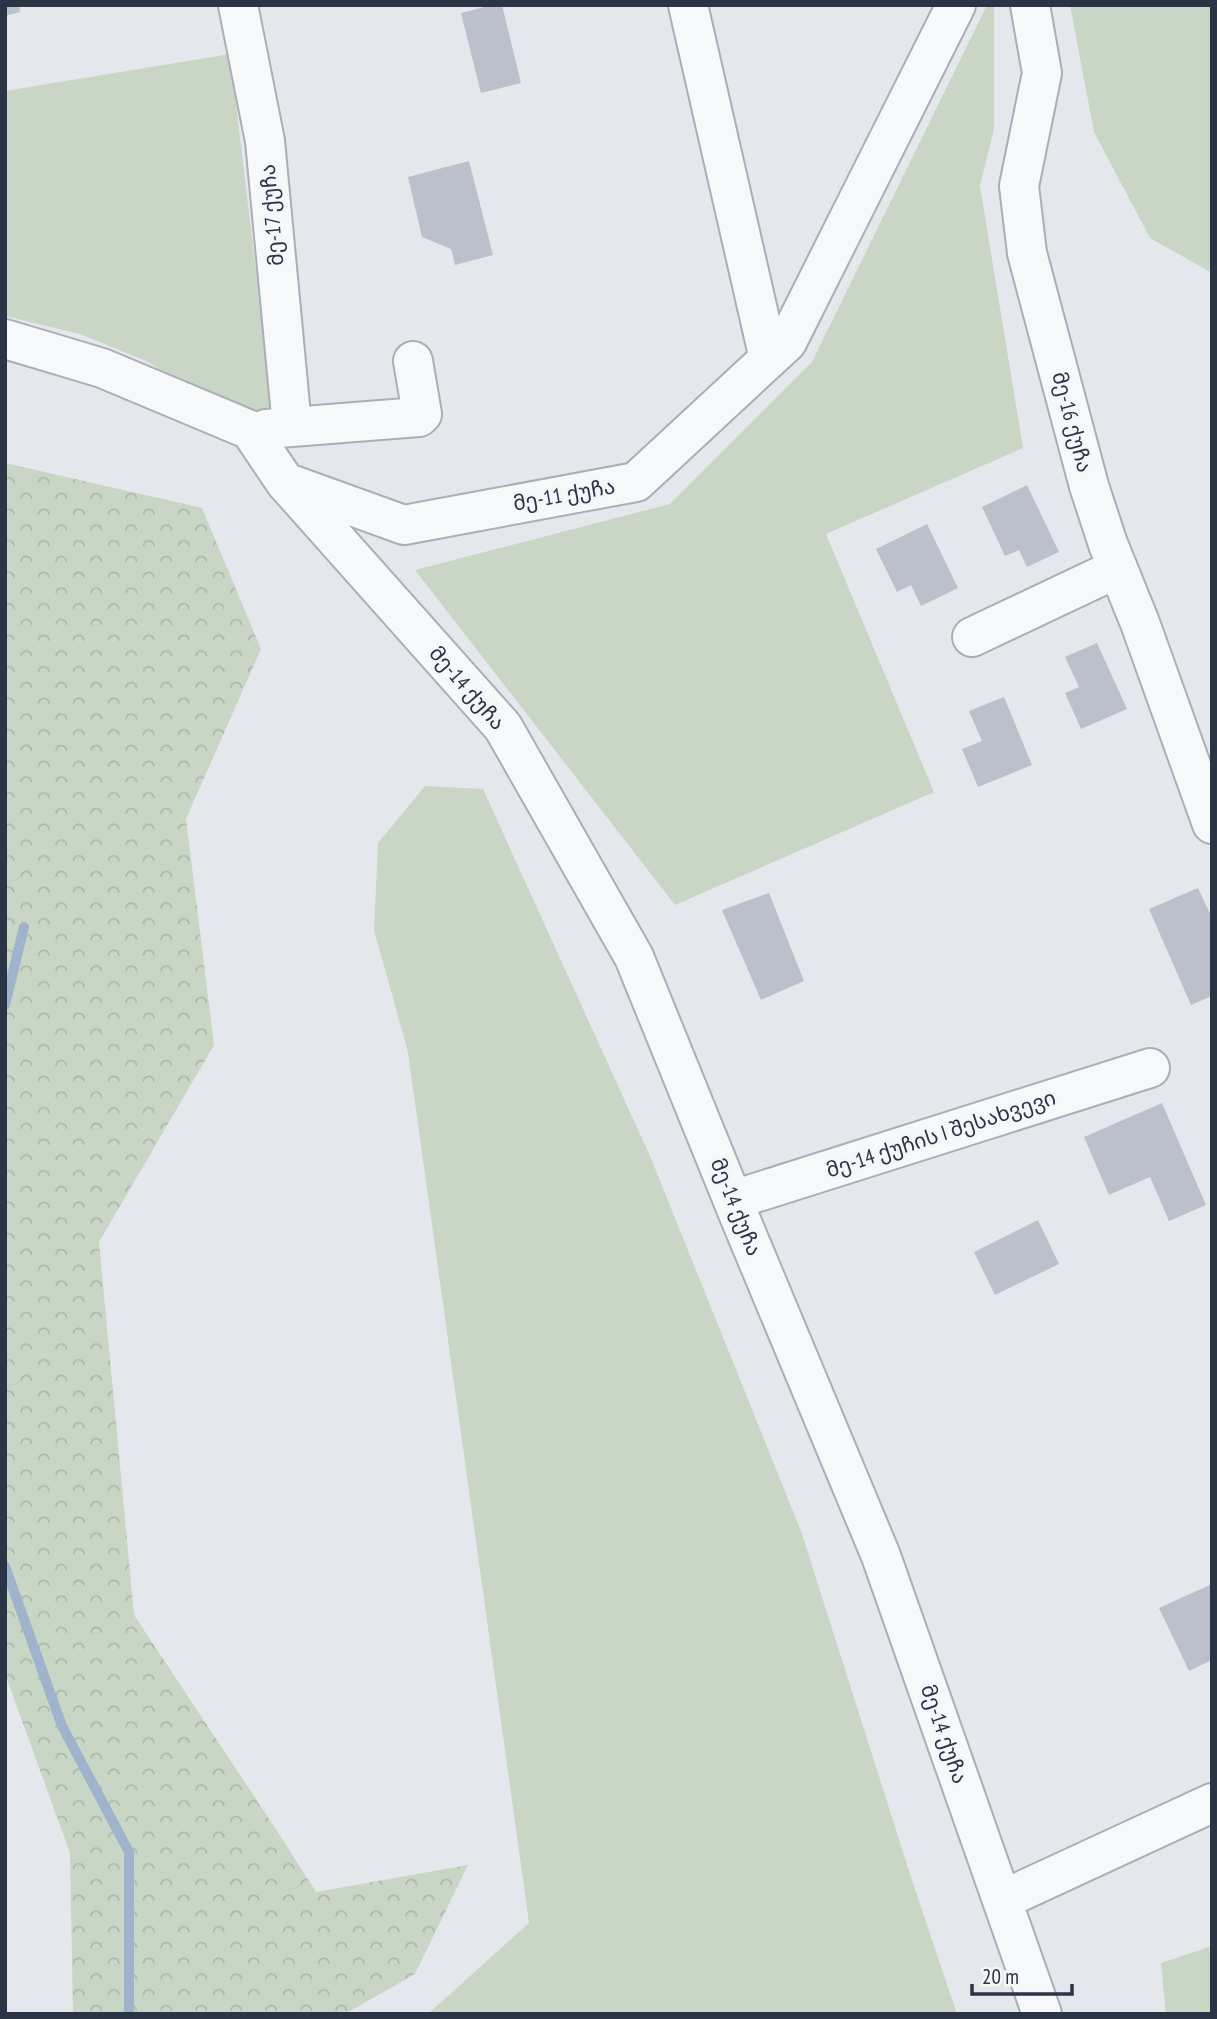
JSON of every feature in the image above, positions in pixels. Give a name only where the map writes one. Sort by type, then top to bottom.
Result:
[{"type":"street","name":"მე-17 ქუჩა","points":[[238,5],[265,141],[292,426]]},
{"type":"street","points":[[688,5],[769,359]]},
{"type":"street","name":"მე-11 ქუჩა","points":[[285,482],[404,525],[636,482],[787,342],[956,5]]},
{"type":"street","name":"მე-16 ქუჩა","points":[[1030,5],[1042,72],[1019,186],[1027,253],[1089,486],[1212,824]]},
{"type":"street","points":[[5,339],[102,368],[250,430],[419,417],[422,414],[413,361]]},
{"type":"street","points":[[250,430],[285,482]]},
{"type":"street","name":"მე-14 ქუჩა","points":[[285,482],[503,727],[634,957],[881,1556],[1042,2014]]},
{"type":"street","points":[[972,637],[1118,568]]},
{"type":"street","name":"მე-14 ქუჩის I შესახვევი","points":[[733,1200],[1150,1068]]},
{"type":"street","points":[[1002,1900],[1212,1803]]},
{"type":"green space","points":[[987,5],[994,5],[994,129],[980,186],[1023,448],[826,534],[934,792],[675,905],[415,570],[670,504],[812,362]]},
{"type":"green space","points":[[1070,5],[1212,5],[1212,273],[1150,238],[1094,132]]},
{"type":"green space","points":[[230,54],[273,414],[233,415],[146,361],[80,334],[5,316],[5,91]]},
{"type":"green space","points":[[5,463],[202,508],[261,649],[186,819],[214,1045],[99,1242],[134,1615],[316,1892],[468,1865],[415,1974],[345,2014],[73,2014],[70,1853],[5,1674]]},
{"type":"green space","points":[[425,786],[483,789],[650,1156],[801,1531],[957,2014],[428,2014],[529,1923],[408,1052],[374,930],[378,843]]},
{"type":"green space","points":[[1212,1946],[1212,2014],[1166,2014],[1161,1963]]},
{"type":"building","points":[[5,5],[19,5],[20,12],[5,16]]},
{"type":"building","points":[[502,5],[521,83],[481,93],[461,13]]},
{"type":"building","points":[[469,161],[493,255],[455,265],[451,249],[422,237],[408,177]]},
{"type":"building","points":[[1027,485],[1059,552],[1027,567],[1019,550],[1005,556],[982,507]]},
{"type":"building","points":[[927,524],[958,588],[921,606],[911,585],[897,592],[876,549]]},
{"type":"building","points":[[1097,643],[1127,709],[1081,729],[1065,693],[1079,687],[1065,657]]},
{"type":"building","points":[[1004,697],[1032,765],[978,787],[962,749],[982,741],[969,711]]},
{"type":"building","points":[[1198,888],[1212,918],[1212,996],[1191,1005],[1149,909]]},
{"type":"building","points":[[769,893],[804,981],[761,1000],[722,910]]},
{"type":"building","points":[[1162,1103],[1206,1205],[1169,1221],[1150,1177],[1109,1195],[1084,1137]]},
{"type":"building","points":[[1038,1220],[1059,1264],[995,1295],[974,1252]]},
{"type":"building","points":[[1212,1584],[1212,1660],[1189,1671],[1159,1608]]},
{"type":"waterway","points":[[5,1005],[24,927]]},
{"type":"waterway","points":[[5,1566],[62,1726],[129,1852],[129,2014]]}]
